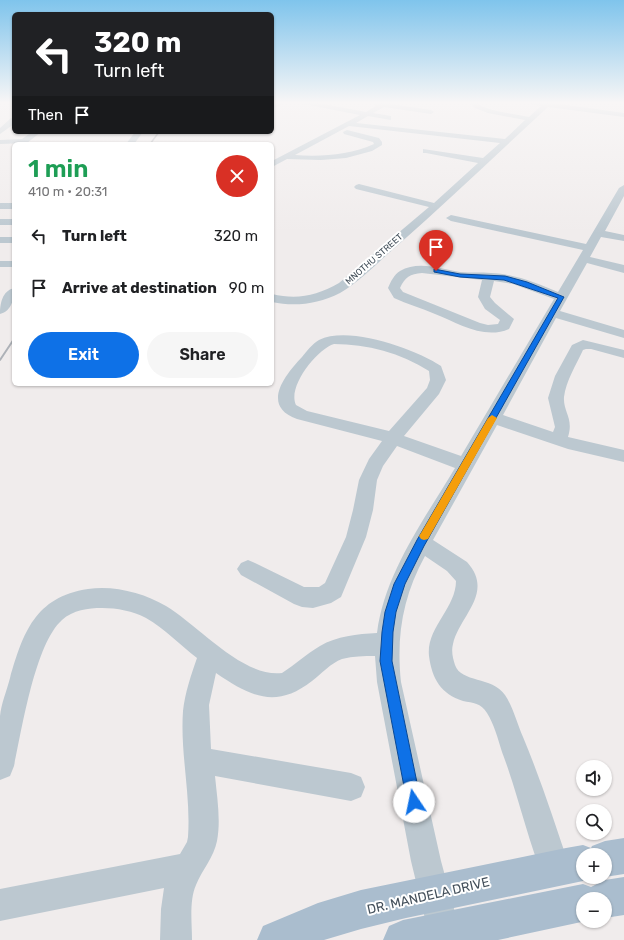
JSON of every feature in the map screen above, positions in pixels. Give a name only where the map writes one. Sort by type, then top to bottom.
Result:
[{"type":"main road","points":[[612,858],[624,856]]},
{"type":"main road","name":"DR. MANDELA DRIVE","points":[[277,940],[294,931],[382,904],[569,866]]},
{"type":"main road","points":[[612,898],[624,896]]},
{"type":"main road","points":[[403,940],[444,930],[576,904]]},
{"type":"street","points":[[0,146],[12,147]]},
{"type":"street","points":[[274,163],[306,146]]},
{"type":"street","points":[[286,156],[312,159],[330,157],[361,151],[376,146]]},
{"type":"street","name":"MNOTHU STREET","points":[[274,298],[302,302],[318,299],[334,292],[350,281],[436,206],[500,146]]},
{"type":"street","points":[[426,151],[483,161]]},
{"type":"street","points":[[359,187],[436,206]]},
{"type":"street","points":[[444,930],[426,861],[389,682],[386,661],[391,612],[400,584],[421,543],[624,188]]},
{"type":"street","points":[[0,201],[12,201]]},
{"type":"street","points":[[0,206],[12,206]]},
{"type":"street","points":[[451,218],[586,254],[624,269]]},
{"type":"street","points":[[0,222],[12,222]]},
{"type":"street","points":[[598,233],[624,238]]},
{"type":"street","points":[[0,240],[12,240]]},
{"type":"street","points":[[0,264],[12,264]]},
{"type":"street","points":[[490,276],[484,292],[484,297],[490,306],[507,319],[503,328],[497,329],[475,326],[454,319],[398,294],[394,288],[398,278],[402,274],[426,270],[460,275],[490,276],[514,280],[561,297]]},
{"type":"street","points":[[0,290],[12,291]]},
{"type":"street","points":[[0,310],[12,294]]},
{"type":"street","points":[[552,313],[624,334]]},
{"type":"street","points":[[248,569],[302,597],[313,598],[324,596],[333,590],[356,537],[363,510],[368,480],[375,464],[393,438],[434,390],[438,380],[436,370],[431,365],[410,355],[359,341],[332,339],[323,343],[298,370],[289,385],[285,395],[286,403],[289,408],[303,415],[393,438],[466,464]]},
{"type":"street","points":[[559,440],[563,427],[556,398],[563,376],[577,348],[583,344],[592,345],[624,354]]},
{"type":"street","points":[[493,417],[559,440],[603,453],[624,456]]},
{"type":"street","points":[[421,543],[457,565],[464,573],[467,582],[466,593],[456,616],[441,643],[440,650],[446,675],[450,682],[456,686],[480,691],[494,701],[524,773],[569,866]]},
{"type":"street","points":[[0,766],[23,674],[32,647],[46,622],[60,609],[79,600],[100,597],[120,599],[148,608],[164,617],[210,654],[253,681],[276,686],[286,685],[326,655],[337,650],[351,646],[387,644]]},
{"type":"street","points":[[176,940],[180,890],[187,868],[201,846],[204,836],[204,801],[199,760],[196,713],[197,700],[210,654]]},
{"type":"street","points":[[199,760],[351,787]]},
{"type":"street","points":[[0,905],[187,868]]},
{"type":"railway","points":[[0,360],[12,342]]},
{"type":"slow traffic","points":[[424,536],[492,418]]},
{"type":"route","points":[[414,802],[386,661],[391,612],[400,584],[421,543],[561,297],[505,278],[469,276],[436,271]]}]
